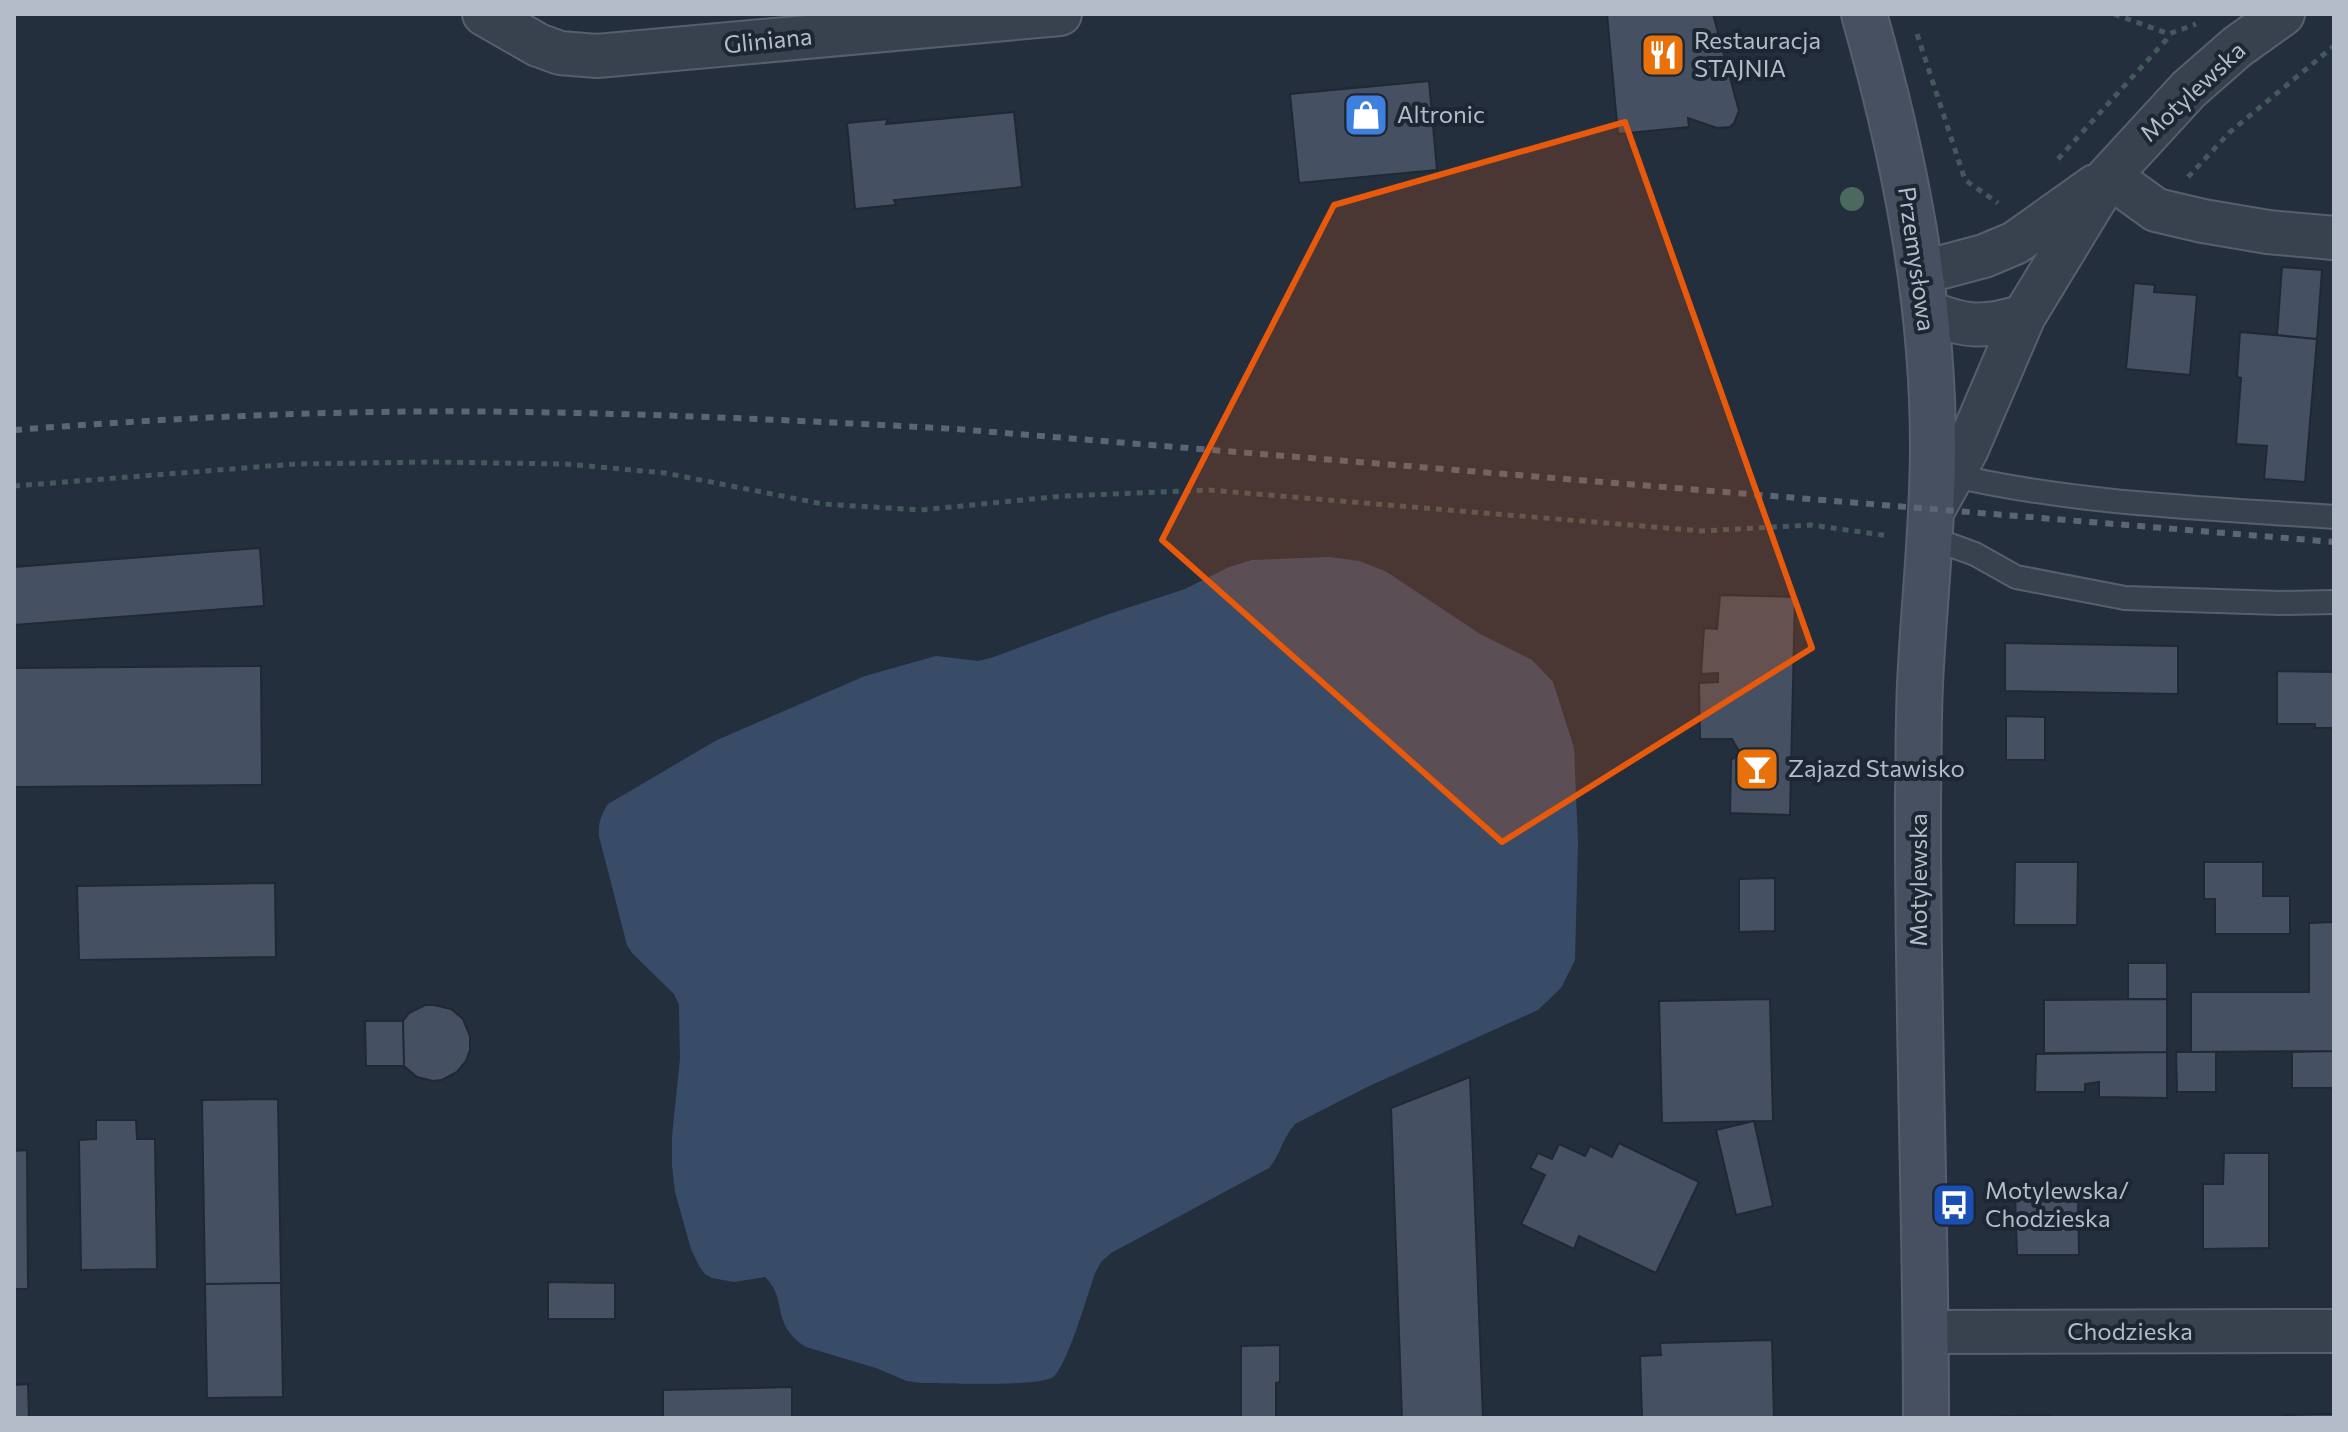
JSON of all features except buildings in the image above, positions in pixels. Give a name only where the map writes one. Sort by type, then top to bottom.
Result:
[{"type":"street","name":"Gliniana","points":[[484,14],[538,45],[560,53],[597,56],[1060,14]]},
{"type":"street","name":"Przemysłowa","points":[[1864,14],[1896,134],[1914,223],[1931,376],[1938,508]]},
{"type":"street","name":"Motylewska","points":[[1926,1418],[1918,796],[1921,668],[1938,508],[2024,316],[2109,176],[2189,89],[2237,47],[2283,14]]},
{"type":"street","name":"Motylewska","points":[[1922,292],[1984,256],[2015,243],[2109,176]]},
{"type":"street","points":[[2109,176],[2156,210],[2268,232],[2334,238]]},
{"type":"street","points":[[1922,292],[1953,323],[2003,323],[2024,316]]},
{"type":"street","name":"Chodzieska","points":[[1926,1332],[2334,1331]]},
{"type":"lane","points":[[2334,517],[2134,503],[1989,484],[1938,508],[1975,554],[2016,577],[2125,598],[2334,602]]},
{"type":"path","points":[[2114,14],[2169,34],[2202,20]]},
{"type":"path","points":[[1915,29],[1965,180],[2005,208],[2015,243]]},
{"type":"path","points":[[2052,164],[2169,34]]},
{"type":"path","points":[[2156,210],[2230,132],[2334,46]]},
{"type":"path","points":[[14,486],[295,464],[433,462],[566,464],[665,473],[823,504],[921,510],[1063,496],[1209,490],[1701,531],[1811,525],[1877,536],[1938,508]]},
{"type":"highlighted area","points":[[1625,122],[1812,648],[1502,842],[1162,540],[1334,205]]},
{"type":"water","points":[[1329,557],[1359,561],[1385,571],[1480,634],[1532,660],[1553,682],[1574,748],[1578,842],[1575,960],[1561,988],[1538,1010],[1367,1087],[1295,1124],[1269,1168],[1111,1253],[1095,1273],[1077,1329],[1053,1377],[1030,1382],[990,1384],[907,1381],[876,1368],[806,1347],[787,1329],[776,1294],[765,1277],[734,1282],[705,1274],[691,1249],[675,1192],[672,1165],[680,1059],[679,1005],[674,994],[627,945],[599,836],[600,819],[608,804],[717,740],[865,676],[936,656],[978,661],[991,658],[1185,589],[1229,567],[1252,560]]},
{"type":"railway","points":[[14,430],[204,418],[458,411],[847,423],[956,429],[2334,542]]},
{"type":"place","name":"Restauracja STAJNIA","points":[[1663,55]]},
{"type":"place","name":"Altronic","points":[[1366,115]]},
{"type":"place","name":"Zajazd Stawisko","points":[[1757,769]]},
{"type":"place","name":"Motylewska/ Chodzieska","points":[[1954,1205]]}]
